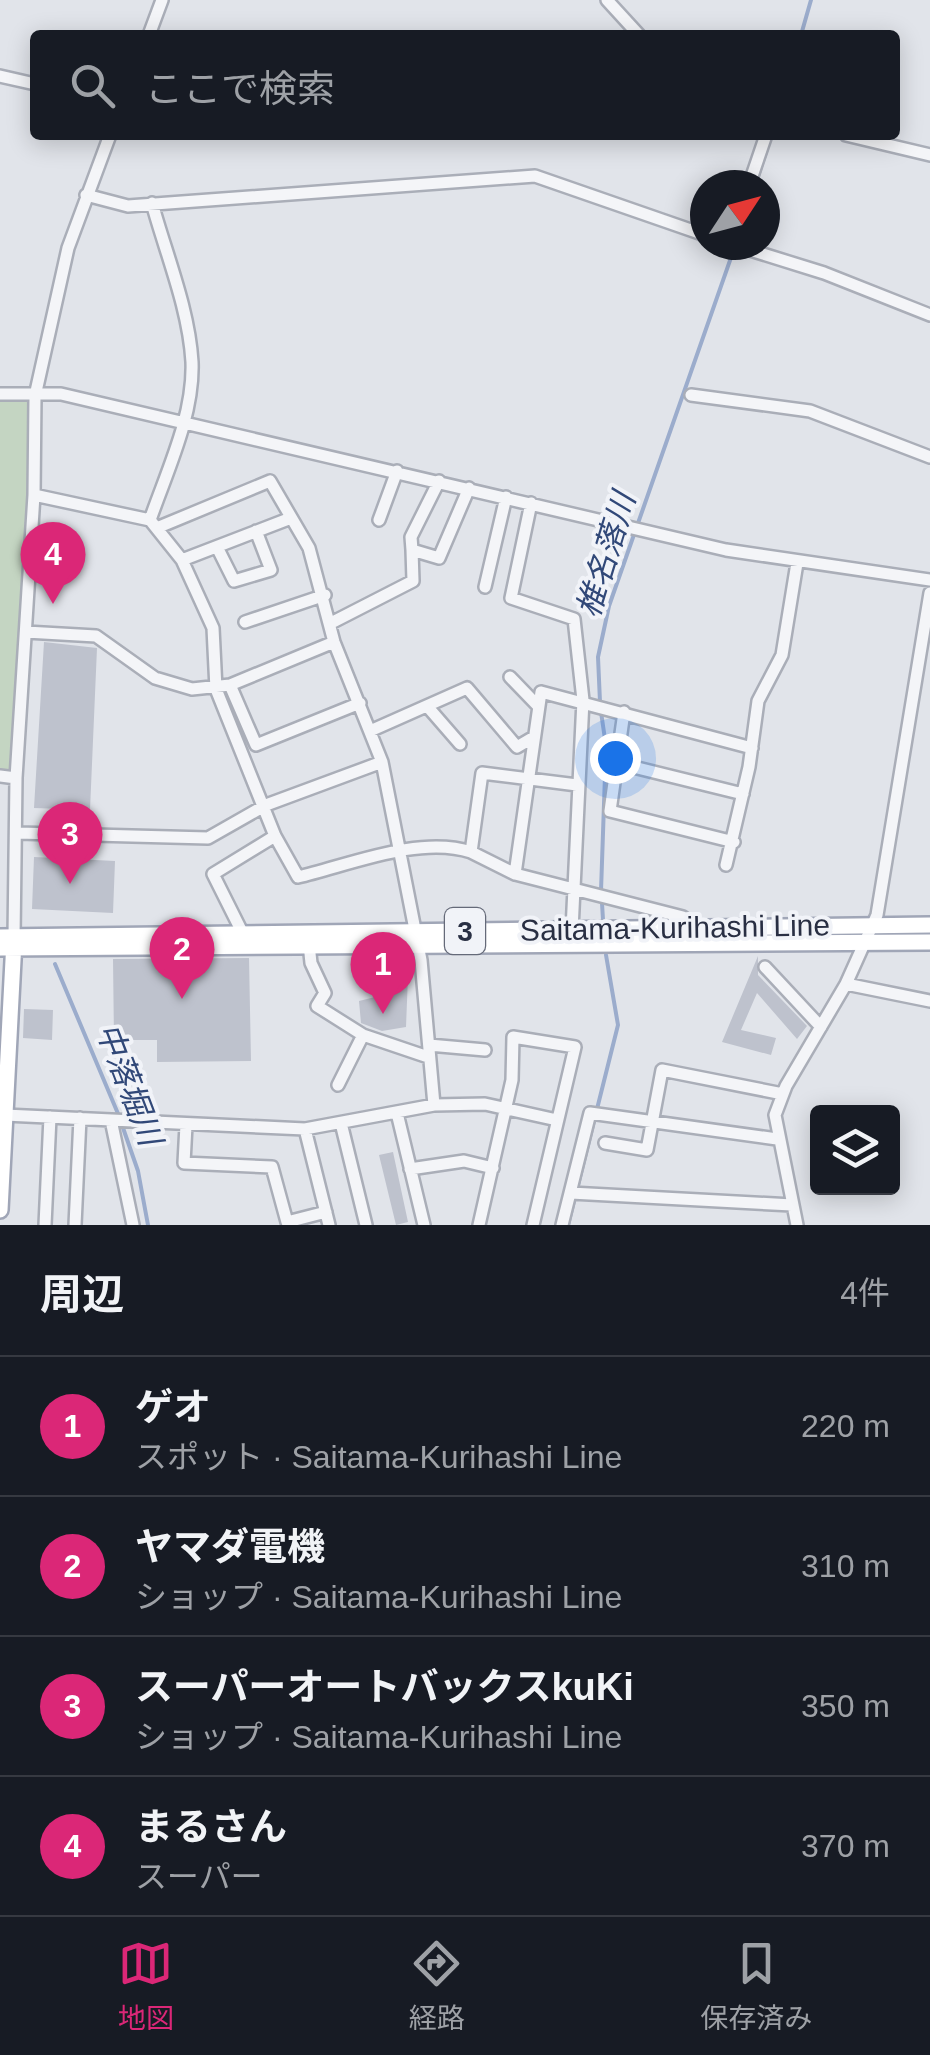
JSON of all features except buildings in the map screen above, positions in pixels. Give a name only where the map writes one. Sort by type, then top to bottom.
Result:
[{"type":"main road","name":"Saitama-Kurihashi Line","points":[[7,943],[309,944],[572,930],[930,926]]},
{"type":"main road","name":"Saitama-Kurihashi Line","points":[[7,943],[243,934],[930,942]]},
{"type":"main road","points":[[0,1210],[7,943]]},
{"type":"street","points":[[151,30],[162,0]]},
{"type":"street","points":[[608,0],[635,30]]},
{"type":"street","points":[[0,76],[30,83]]},
{"type":"street","points":[[7,943],[18,833],[16,778],[34,495],[35,396],[68,248],[108,140]]},
{"type":"street","points":[[753,170],[764,140]]},
{"type":"street","points":[[867,140],[930,155]]},
{"type":"street","points":[[86,194],[119,205],[535,176],[690,230]]},
{"type":"street","points":[[152,203],[187,326],[192,365],[184,421],[154,524]]},
{"type":"street","points":[[780,259],[930,314]]},
{"type":"street","points":[[0,394],[60,394],[796,563],[930,580]]},
{"type":"street","points":[[691,395],[810,411],[930,458]]},
{"type":"street","points":[[379,520],[397,471]]},
{"type":"street","points":[[331,623],[414,580],[411,537],[439,481]]},
{"type":"street","points":[[34,495],[154,524],[270,482],[310,548],[334,642],[382,762],[414,937],[434,1106]]},
{"type":"street","points":[[412,550],[439,558],[469,488]]},
{"type":"street","points":[[485,587],[506,496]]},
{"type":"street","points":[[531,503],[511,598],[574,619],[583,700],[572,930]]},
{"type":"street","points":[[182,560],[291,518]]},
{"type":"street","points":[[154,524],[182,560],[214,628],[216,689],[266,805],[275,836],[298,877],[397,853],[452,846],[515,874],[683,917],[696,928]]},
{"type":"street","points":[[217,547],[234,581],[271,570],[256,532]]},
{"type":"street","points":[[726,865],[734,842],[758,701],[782,655],[796,563]]},
{"type":"street","points":[[797,1225],[775,1115],[873,926],[930,594]]},
{"type":"street","points":[[245,622],[325,595]]},
{"type":"street","points":[[26,632],[96,636],[155,678],[174,686],[216,689],[334,642]]},
{"type":"street","points":[[510,678],[538,706]]},
{"type":"street","points":[[230,685],[256,745],[360,703]]},
{"type":"street","points":[[370,731],[466,688],[517,747],[534,737]]},
{"type":"street","points":[[515,874],[541,692],[583,700],[752,748]]},
{"type":"street","points":[[427,706],[460,744]]},
{"type":"street","points":[[624,712],[610,811],[734,842]]},
{"type":"street","points":[[18,833],[208,838],[266,805],[382,762]]},
{"type":"street","points":[[617,763],[743,794]]},
{"type":"street","points":[[471,852],[482,773],[578,785]]},
{"type":"street","points":[[0,776],[16,778]]},
{"type":"street","points":[[243,934],[212,874],[275,836]]},
{"type":"street","points":[[309,944],[311,963],[326,993],[318,1006],[362,1035],[428,1051],[485,1050]]},
{"type":"street","points":[[766,967],[821,1027]]},
{"type":"street","points":[[846,984],[930,1001]]},
{"type":"street","points":[[338,1085],[362,1035]]},
{"type":"street","points":[[480,1225],[506,1107],[513,1037],[575,1046],[533,1225]]},
{"type":"street","points":[[604,1144],[647,1150],[662,1070],[783,1094]]},
{"type":"street","points":[[5,1115],[305,1129],[434,1106],[506,1107],[558,1120]]},
{"type":"street","points":[[562,1225],[590,1112],[777,1139]]},
{"type":"street","points":[[397,1113],[424,1225]]},
{"type":"street","points":[[45,1225],[50,1117]]},
{"type":"street","points":[[75,1225],[80,1118]]},
{"type":"street","points":[[111,1120],[133,1225]]},
{"type":"street","points":[[341,1123],[366,1225]]},
{"type":"street","points":[[186,1125],[184,1163],[272,1167],[286,1222],[327,1219],[305,1129]]},
{"type":"street","points":[[410,1169],[464,1160],[492,1168]]},
{"type":"street","points":[[571,1193],[792,1205]]},
{"type":"green space","points":[[0,392],[35,396],[16,778],[0,776]]},
{"type":"waterway","name":"椎名落川","points":[[802,30],[811,0]]},
{"type":"waterway","name":"椎名落川","points":[[760,170],[767,149]]},
{"type":"waterway","name":"椎名落川","points":[[600,702],[598,657],[609,606],[730,260]]},
{"type":"waterway","name":"椎名落川","points":[[601,712],[606,746],[601,891]]},
{"type":"waterway","name":"椎名落川","points":[[602,903],[603,920]]},
{"type":"waterway","name":"椎名落川","points":[[568,1225],[618,1025],[606,955]]},
{"type":"waterway","name":"中落堀川","points":[[55,964],[119,1116]]},
{"type":"waterway","name":"中落堀川","points":[[122,1125],[138,1171],[148,1225]]},
{"type":"place","name":"まるさん","points":[[53,604]]},
{"type":"place","name":"スーパーオートバックスkuKi","points":[[70,884]]},
{"type":"place","name":"ヤマダ電機","points":[[182,999]]},
{"type":"place","name":"ゲオ","points":[[383,1014]]}]
